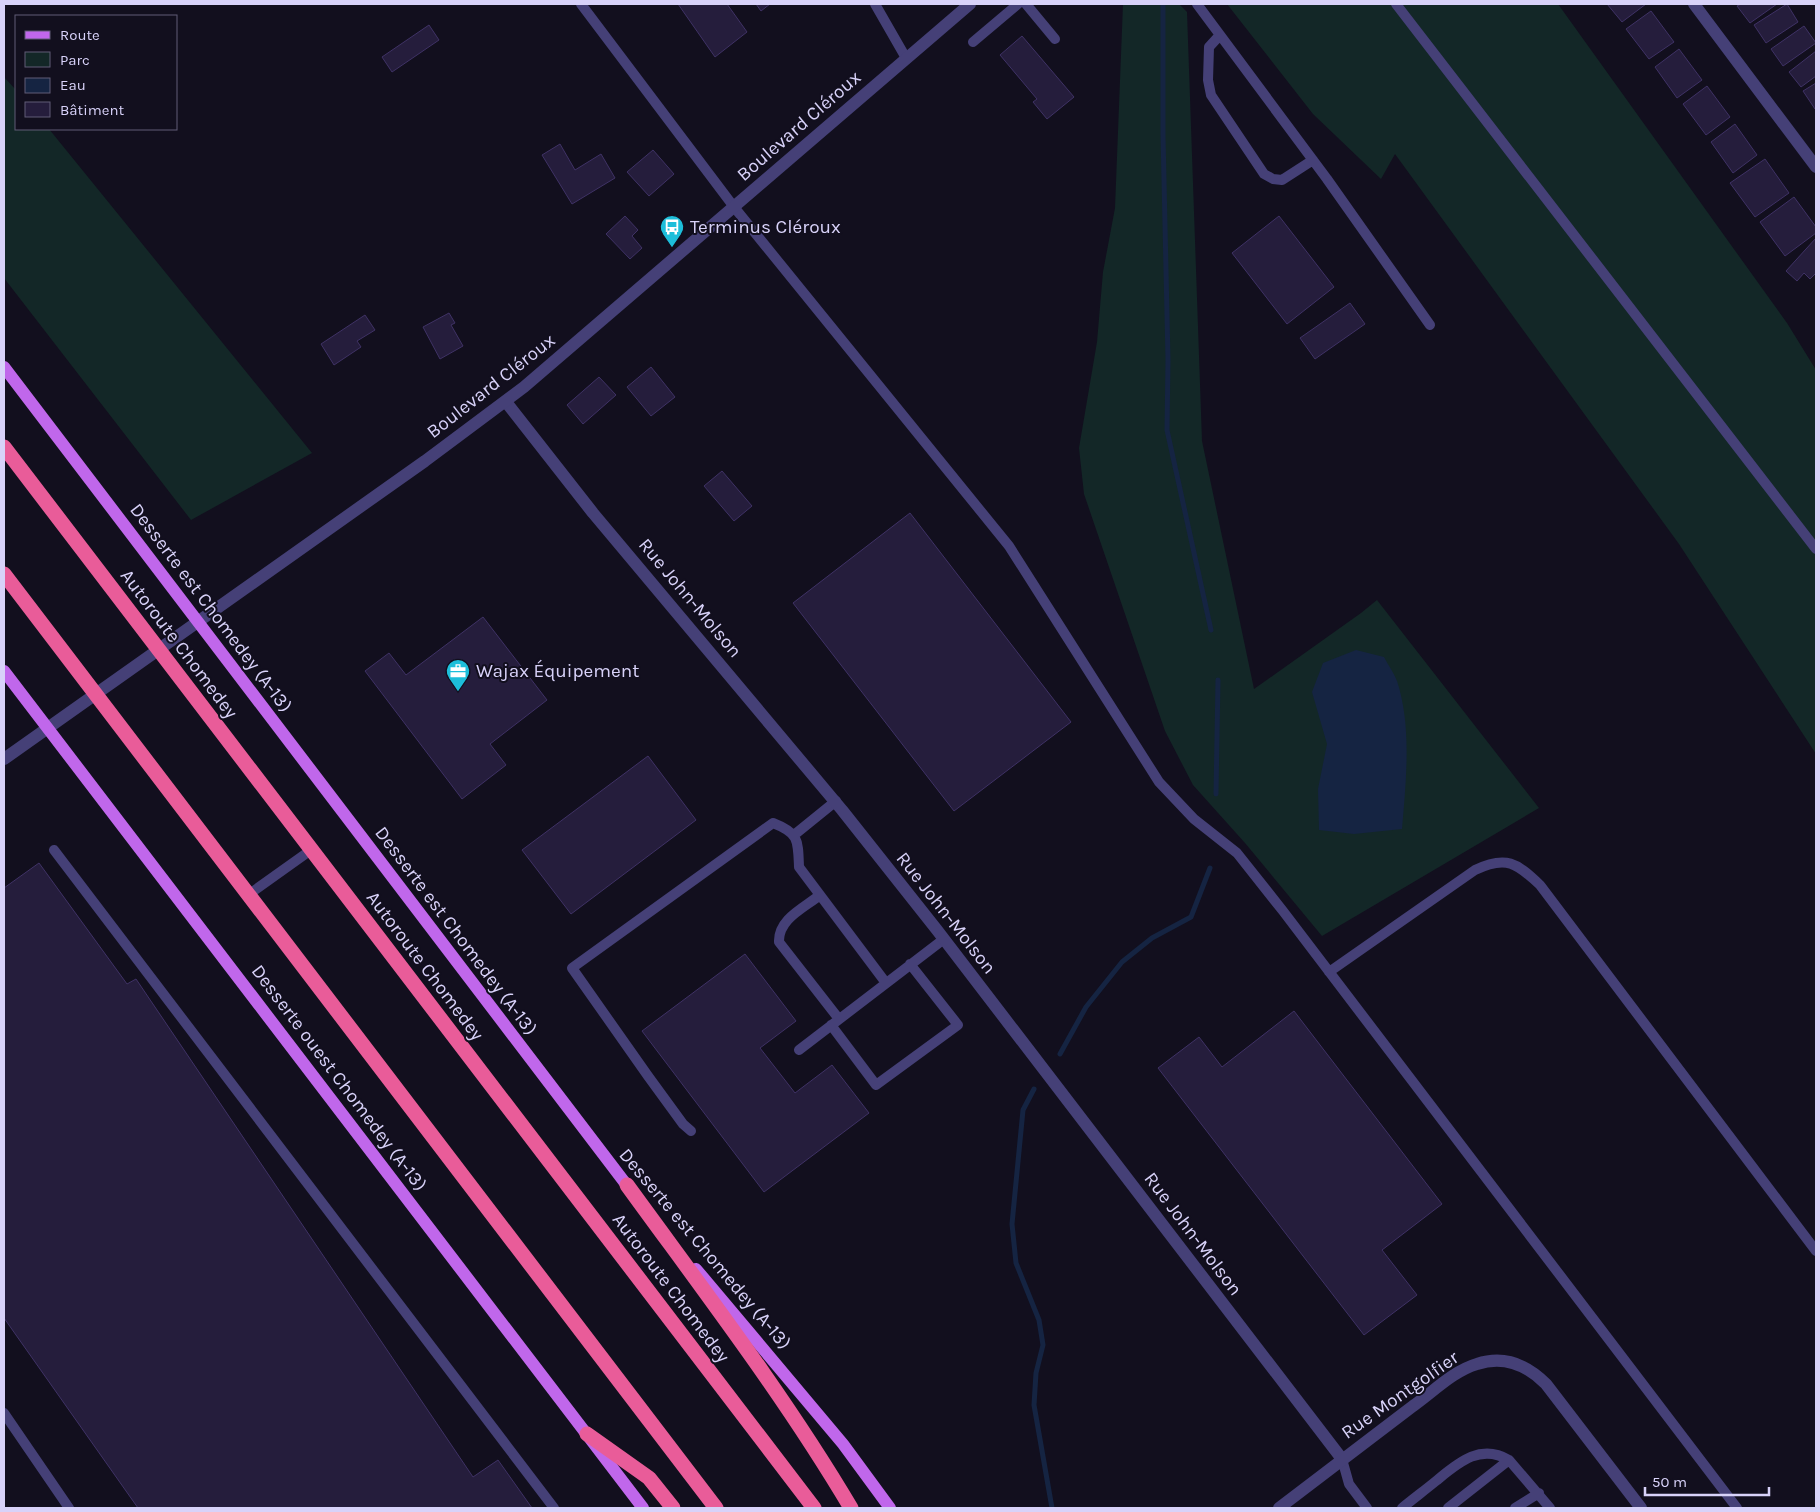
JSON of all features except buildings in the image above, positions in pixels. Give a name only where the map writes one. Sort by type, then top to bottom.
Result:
[{"type":"highway","name":"Autoroute Chomedey","points":[[4,447],[814,1508]]},
{"type":"highway","points":[[4,574],[716,1508]]},
{"type":"highway","points":[[626,1185],[793,1415],[851,1508]]},
{"type":"highway","points":[[587,1434],[649,1478],[673,1508]]},
{"type":"main road","name":"Desserte est Chomedey (A-13)","points":[[4,367],[626,1185],[842,1444],[890,1508]]},
{"type":"main road","name":"Desserte ouest Chomedey (A-13)","points":[[4,671],[643,1508]]},
{"type":"street","name":"Boulevard Cléroux","points":[[4,759],[506,402],[970,4]]},
{"type":"street","points":[[1694,4],[1816,167]]},
{"type":"street","name":"Rue John-Molson","points":[[506,402],[593,513],[836,802],[944,939],[1342,1459]]},
{"type":"street","name":"Rue Montgolfier","points":[[1279,1508],[1342,1459],[1466,1369],[1489,1361],[1513,1362],[1525,1366],[1536,1374],[1546,1384],[1641,1508]]},
{"type":"lane","points":[[581,4],[734,207],[1009,546],[1159,782],[1194,819],[1237,854],[1738,1508]]},
{"type":"lane","points":[[875,4],[906,58]]},
{"type":"lane","points":[[973,42],[1018,4]]},
{"type":"lane","points":[[1026,4],[1055,39]]},
{"type":"lane","points":[[1197,4],[1313,160],[1430,325]]},
{"type":"lane","points":[[1396,4],[1816,549]]},
{"type":"lane","points":[[1220,35],[1209,47],[1208,80],[1211,95],[1264,174],[1273,179],[1282,180],[1313,160]]},
{"type":"lane","points":[[794,835],[836,802]]},
{"type":"lane","points":[[691,1131],[683,1124],[658,1090],[572,968],[772,822],[787,828],[794,835],[798,848],[799,867],[886,983]]},
{"type":"lane","points":[[54,850],[554,1508]]},
{"type":"lane","points":[[248,895],[311,850]]},
{"type":"lane","points":[[1329,972],[1475,870],[1490,863],[1506,862],[1520,867],[1540,885],[1816,1251]]},
{"type":"lane","points":[[820,895],[784,922],[778,933],[779,942],[876,1085],[958,1025],[910,964]]},
{"type":"lane","points":[[800,1050],[944,939]]},
{"type":"lane","points":[[4,1413],[69,1508]]},
{"type":"lane","points":[[1402,1508],[1458,1463],[1472,1456],[1493,1453],[1509,1460],[1550,1508]]},
{"type":"lane","points":[[1342,1459],[1349,1484],[1366,1508]]},
{"type":"lane","points":[[1448,1508],[1509,1460]]},
{"type":"lane","points":[[1515,1508],[1539,1493]]},
{"type":"green space","points":[[1123,4],[1179,4],[1187,12],[1202,441],[1254,689],[1377,600],[1539,808],[1322,936],[1245,843],[1193,785],[1165,731],[1084,494],[1079,448],[1097,342],[1103,272],[1115,208]]},
{"type":"green space","points":[[1227,4],[1558,4],[1787,323],[1816,370],[1816,754],[1679,544],[1395,154],[1381,179],[1313,114]]},
{"type":"green space","points":[[4,77],[15,89],[15,130],[50,130],[312,453],[191,520],[4,278]]},
{"type":"water","points":[[1356,650],[1384,657],[1396,678],[1402,698],[1407,754],[1402,829],[1354,834],[1319,830],[1318,789],[1327,744],[1312,692],[1323,663]]},
{"type":"waterway","points":[[1163,4],[1163,135],[1168,360],[1167,430],[1211,630]]},
{"type":"waterway","points":[[1216,794],[1218,680]]},
{"type":"waterway","points":[[1060,1054],[1086,1007],[1122,962],[1152,938],[1191,917],[1210,868]]},
{"type":"waterway","points":[[1034,1089],[1023,1110],[1012,1224],[1016,1263],[1039,1320],[1043,1345],[1036,1373],[1034,1405],[1052,1508]]},
{"type":"place","name":"Terminus Cléroux","points":[[672,248]]},
{"type":"place","name":"Wajax Équipement","points":[[458,692]]}]
